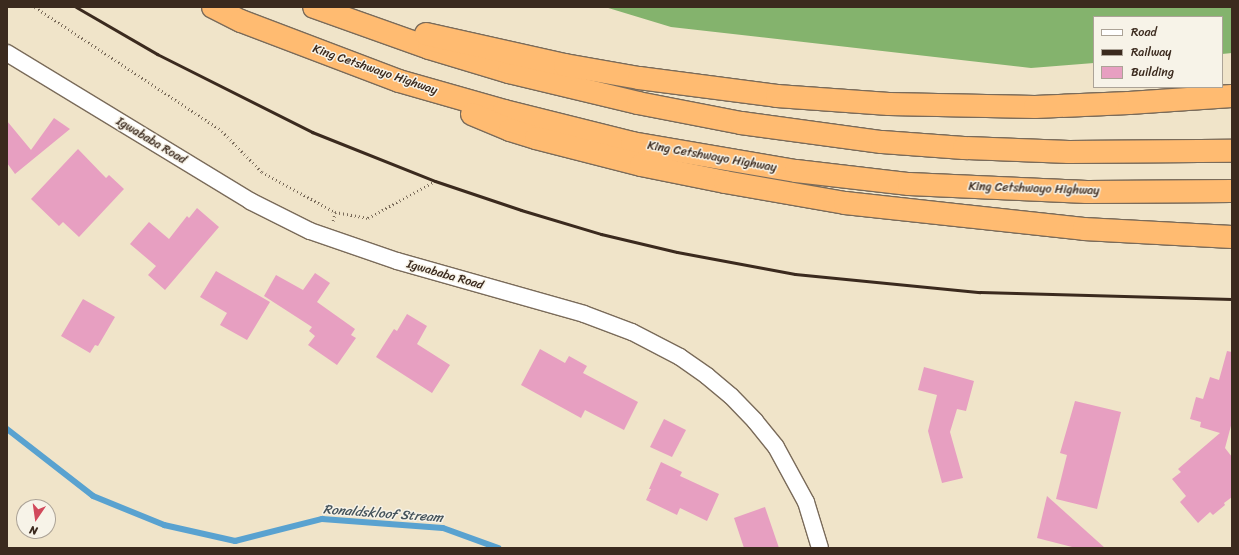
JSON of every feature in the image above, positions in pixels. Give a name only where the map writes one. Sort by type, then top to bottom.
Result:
[{"type":"highway","name":"King Cetshwayo Highway","points":[[213,7],[241,21],[399,81],[504,111],[632,143],[796,171],[909,184],[1087,192],[1232,191]]},
{"type":"highway","points":[[314,7],[460,58],[570,88],[680,113],[882,142],[964,148],[1069,152],[1232,151]]},
{"type":"highway","points":[[371,28],[418,32],[565,65],[639,78],[777,96],[889,104],[1035,107],[1130,103],[1232,96]]},
{"type":"highway","points":[[399,81],[424,95],[510,130],[641,165],[725,182],[845,203],[980,218],[1084,229],[1232,237]]},
{"type":"street","name":"Igwababa Road","points":[[7,53],[250,201],[310,231],[397,261],[584,314],[632,332],[680,357],[707,376],[731,396],[755,421],[776,447],[806,502],[820,548]]},
{"type":"path","points":[[35,7],[222,131],[262,172],[335,212],[368,218],[435,182]]},
{"type":"green space","points":[[605,7],[1232,7],[1232,53],[1223,54],[1223,16],[1093,16],[1093,63],[1031,68],[671,27]]},
{"type":"building","points":[[54,118],[70,129],[15,174],[7,163],[7,121],[31,150]]},
{"type":"building","points":[[78,149],[106,178],[109,175],[124,189],[79,237],[63,222],[59,226],[31,199]]},
{"type":"building","points":[[197,208],[219,227],[165,290],[148,275],[156,266],[130,244],[149,222],[169,239],[187,216],[189,218]]},
{"type":"building","points":[[216,271],[270,302],[247,340],[220,325],[227,313],[200,297]]},
{"type":"building","points":[[315,273],[330,283],[317,302],[355,329],[351,335],[356,338],[337,365],[308,345],[315,336],[309,331],[312,327],[264,296],[276,275],[303,290]]},
{"type":"building","points":[[83,299],[115,317],[98,346],[95,345],[90,353],[61,336]]},
{"type":"building","points":[[407,314],[427,326],[417,344],[450,365],[432,393],[376,357],[394,329],[397,331]]},
{"type":"building","points":[[540,349],[565,363],[569,356],[587,366],[583,373],[638,402],[624,430],[585,410],[581,418],[521,385]]},
{"type":"building","points":[[1227,351],[1232,352],[1232,422],[1225,448],[1232,457],[1232,497],[1213,515],[1210,512],[1198,523],[1180,502],[1186,496],[1172,479],[1181,472],[1178,469],[1220,433],[1200,427],[1201,422],[1190,419],[1196,397],[1203,399],[1210,377],[1219,380]]},
{"type":"building","points":[[924,367],[974,381],[966,411],[957,409],[950,432],[963,478],[942,483],[928,431],[937,395],[918,390]]},
{"type":"building","points":[[1075,401],[1121,412],[1097,509],[1056,499],[1067,455],[1060,453]]},
{"type":"building","points":[[664,419],[686,430],[672,457],[650,447]]},
{"type":"building","points":[[661,462],[682,472],[680,476],[719,494],[707,521],[680,508],[677,515],[646,500],[651,489],[649,489]]},
{"type":"building","points":[[1047,496],[1105,548],[1076,548],[1037,538]]},
{"type":"building","points":[[765,507],[779,548],[744,548],[734,518]]},
{"type":"waterway","name":"Ronaldskloof Stream","points":[[7,429],[93,496],[164,525],[235,541],[322,519],[443,528],[498,548]]},
{"type":"railway","points":[[76,7],[157,54],[312,132],[435,181],[521,210],[601,234],[677,252],[795,274],[980,292],[1232,299]]}]
